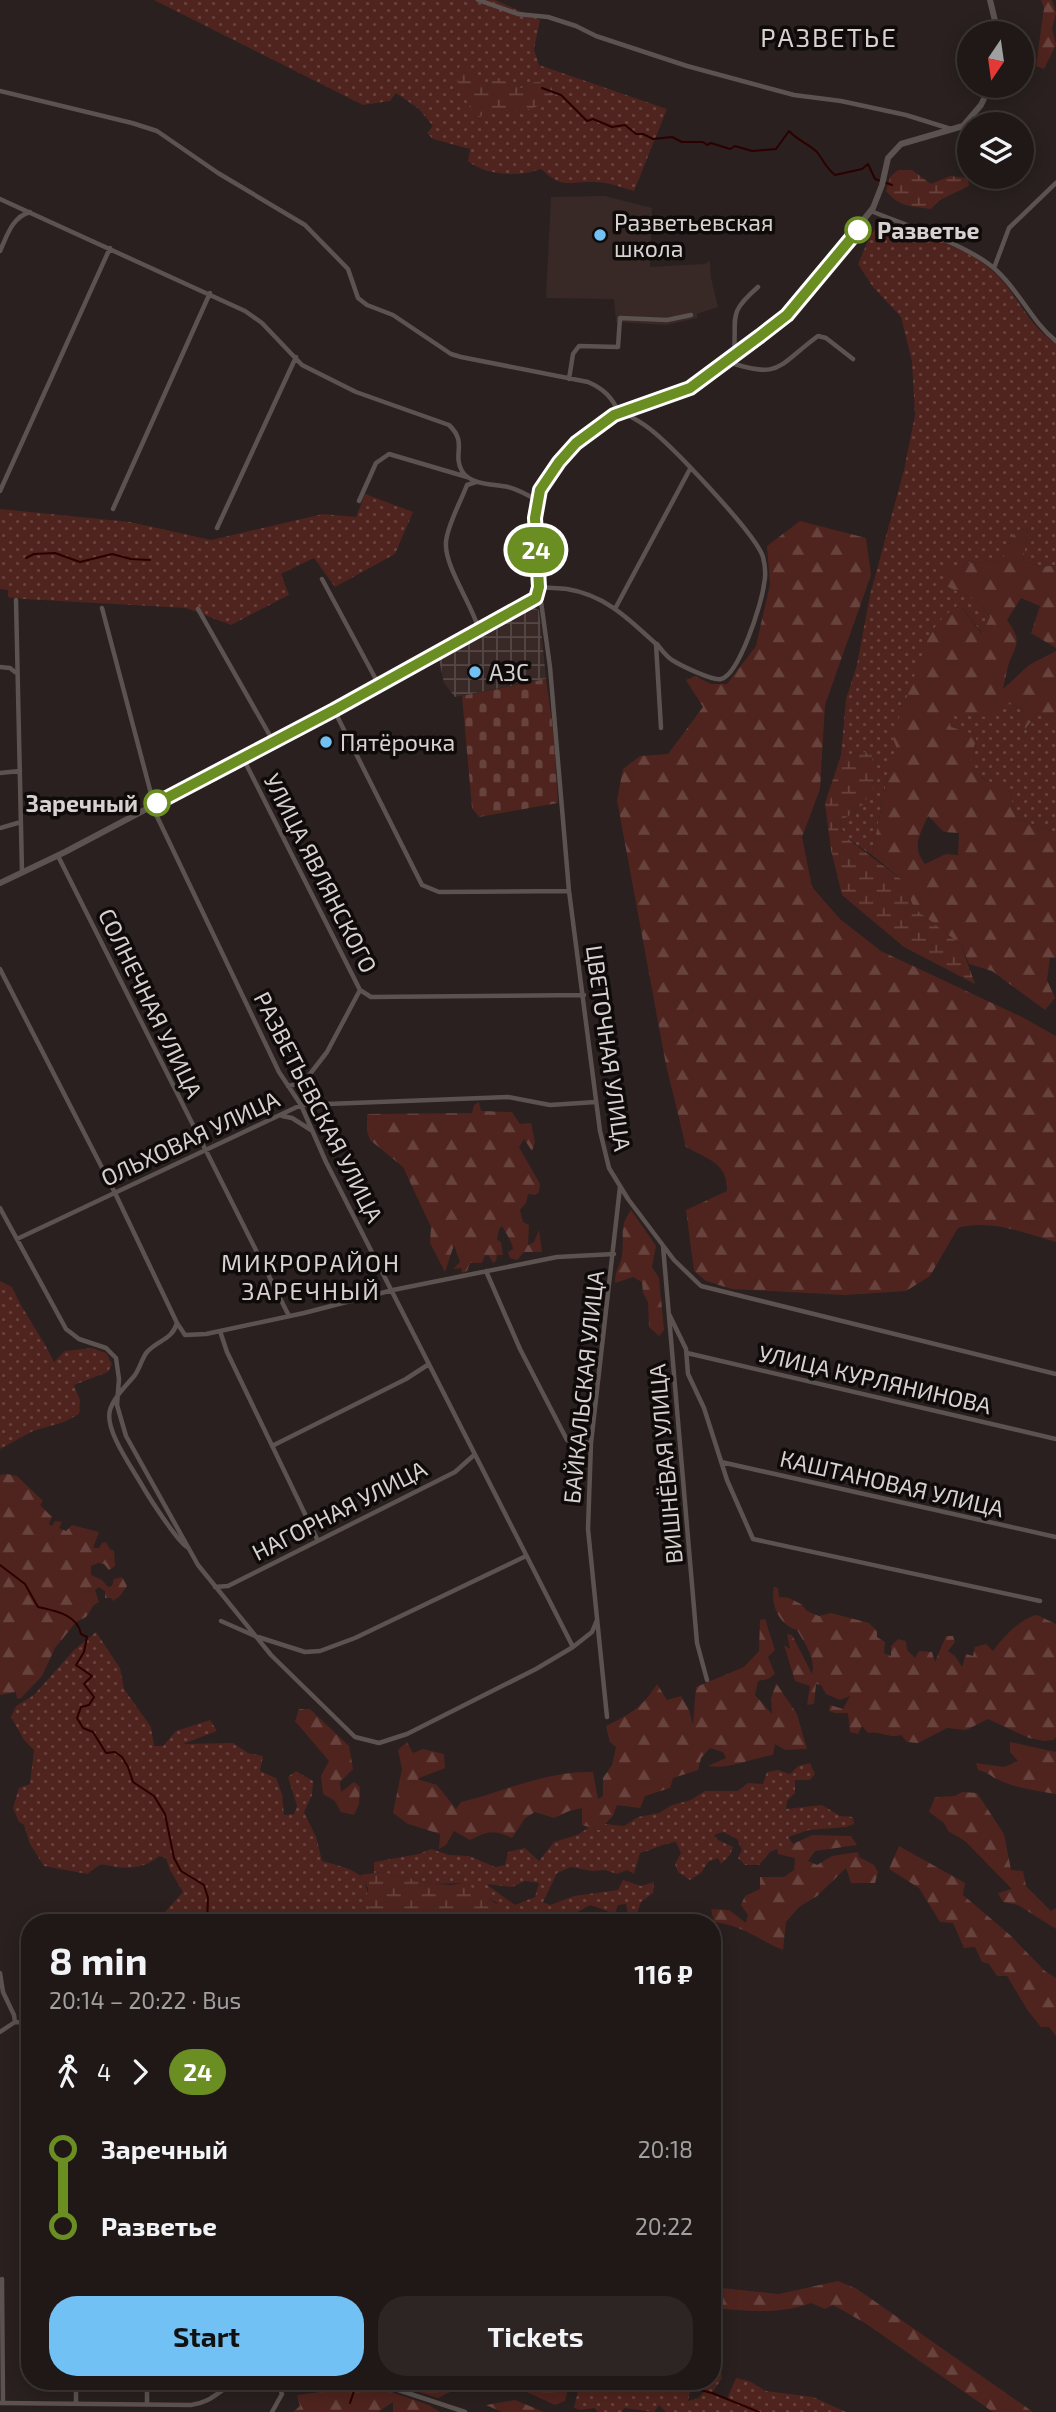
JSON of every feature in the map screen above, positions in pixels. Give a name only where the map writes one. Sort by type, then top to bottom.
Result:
[{"type":"street","points":[[478,0],[518,14],[548,17],[687,66],[754,85],[808,99],[841,101],[906,115],[954,129],[963,125],[981,106],[985,98]]},
{"type":"street","points":[[990,0],[995,21]]},
{"type":"street","points":[[0,91],[157,131],[218,173],[306,225],[348,269],[358,298],[367,305],[393,316],[452,354],[504,368],[598,386],[608,393],[621,413],[652,430],[705,484],[758,546],[764,559],[765,581],[762,599],[748,638],[731,672],[723,679],[712,680],[671,660],[616,607],[596,597],[568,589],[539,587],[536,598],[479,631],[58,856],[0,883]]},
{"type":"street","name":"ЦВЕТОЧНАЯ УЛИЦА","points":[[954,129],[901,144],[888,158],[882,185],[871,212],[787,315],[690,388],[621,413],[576,443],[540,490],[535,518],[539,587],[550,667],[569,891],[596,1102],[609,1168],[620,1186],[674,1260],[701,1286],[1056,1374]]},
{"type":"street","points":[[994,268],[1009,228],[1056,183]]},
{"type":"street","points":[[0,199],[245,311],[262,323],[302,365],[356,392],[449,425],[460,440],[460,461],[462,470],[468,477]]},
{"type":"street","points":[[0,251],[12,226],[22,214],[31,212]]},
{"type":"street","points":[[871,212],[984,260],[994,268],[1056,341]]},
{"type":"street","points":[[0,491],[110,247]]},
{"type":"street","points":[[734,353],[734,315],[740,303],[758,287]]},
{"type":"street","points":[[113,509],[210,293]]},
{"type":"street","points":[[569,379],[573,354],[579,346],[618,347],[620,318],[667,320],[691,315]]},
{"type":"street","points":[[725,361],[759,371],[770,371],[783,365],[818,336],[826,338],[853,359]]},
{"type":"street","points":[[217,528],[296,357]]},
{"type":"street","points":[[359,501],[376,463],[390,454],[477,482],[509,487],[538,501]]},
{"type":"street","points":[[616,607],[690,469]]},
{"type":"street","points":[[477,482],[467,485],[446,540],[446,555],[474,613],[479,631]]},
{"type":"street","points":[[322,579],[379,685]]},
{"type":"street","points":[[16,600],[22,873]]},
{"type":"street","name":"РАЗВЕТЬЕВСКАЯ УЛИЦА","points":[[102,608],[153,806],[279,1072],[301,1105],[474,1455],[573,1647]]},
{"type":"street","points":[[198,609],[273,741]]},
{"type":"street","points":[[656,644],[661,728]]},
{"type":"street","points":[[0,667],[16,672]]},
{"type":"street","points":[[334,710],[422,885],[439,892],[569,891]]},
{"type":"street","name":"УЛИЦА ЯВЛЯНСКОГО","points":[[243,758],[360,990],[371,997],[584,995]]},
{"type":"street","points":[[0,773],[20,771]]},
{"type":"street","points":[[0,828],[21,822]]},
{"type":"street","name":"СОЛНЕЧНАЯ УЛИЦА","points":[[58,856],[289,1317]]},
{"type":"street","points":[[0,969],[115,1193],[181,1332],[190,1336],[220,1331],[289,1317],[393,1290],[557,1258],[614,1254]]},
{"type":"street","points":[[288,1086],[303,1083],[327,1052],[360,990]]},
{"type":"street","name":"ОЛЬХОВАЯ УЛИЦА","points":[[17,1239],[301,1105],[508,1097],[550,1105],[596,1102]]},
{"type":"street","points":[[281,1116],[292,1118],[312,1130]]},
{"type":"street","name":"БАЙКАЛЬСКАЯ УЛИЦА","points":[[607,1717],[588,1529],[591,1443],[620,1186]]},
{"type":"street","points":[[0,1208],[66,1329],[79,1339],[106,1348],[116,1358],[119,1379],[117,1405],[126,1436],[188,1548],[215,1587],[271,1655],[355,1737],[379,1743],[407,1734],[536,1669],[573,1647],[592,1632],[597,1620]]},
{"type":"street","name":"ВИШНЁВАЯ УЛИЦА","points":[[663,1245],[697,1643],[707,1680]]},
{"type":"street","points":[[486,1271],[520,1349],[567,1440],[591,1443]]},
{"type":"street","points":[[669,1314],[680,1333],[687,1353],[688,1374],[704,1408],[721,1462],[753,1539],[1040,1601]]},
{"type":"street","points":[[177,1323],[171,1336],[146,1353],[138,1372],[118,1396],[111,1407],[110,1428],[147,1494],[183,1545],[188,1548]]},
{"type":"street","points":[[220,1331],[227,1352],[318,1541]]},
{"type":"street","name":"УЛИЦА КУРЛЯНИНОВА","points":[[687,1353],[1056,1439]]},
{"type":"street","points":[[272,1446],[406,1379],[429,1364]]},
{"type":"street","name":"НАГОРНАЯ УЛИЦА","points":[[215,1587],[228,1586],[454,1472],[474,1455]]},
{"type":"street","name":"КАШТАНОВАЯ УЛИЦА","points":[[721,1462],[1056,1537]]},
{"type":"street","points":[[221,1621],[255,1636],[305,1652],[320,1651],[355,1638],[526,1556]]},
{"type":"street","points":[[0,1973],[3,1992],[15,2022]]},
{"type":"street","points":[[0,2032],[15,2022],[21,2022]]},
{"type":"street","points":[[2,2279],[2,2403],[200,2404],[210,2401],[220,2390]]},
{"type":"street","points":[[76,2390],[76,2403]]},
{"type":"street","points":[[147,2390],[147,2404]]},
{"type":"street","points":[[272,2412],[282,2394],[280,2390]]},
{"type":"street","points":[[398,2390],[465,2412]]},
{"type":"shaded area","name":"Разветьевская школа","points":[[605,196],[652,208],[650,267],[704,264],[710,261],[718,307],[697,314],[697,318],[666,325],[616,322],[614,299],[546,298],[551,197]]},
{"type":"shaded area","points":[[532,607],[539,610],[546,679],[455,697],[444,683],[439,660]]},
{"type":"green space","points":[[154,0],[495,0],[540,20],[534,49],[539,65],[667,109],[634,191],[599,182],[561,182],[541,169],[513,174],[493,172],[468,161],[470,149],[433,139],[427,133],[433,126],[419,109],[396,93],[390,101],[363,105]]},
{"type":"green space","points":[[1041,0],[1052,0],[1056,13],[1052,29],[1056,45],[1044,69],[1036,66],[1044,8]]},
{"type":"green space","points":[[462,62],[487,83],[499,78],[521,88],[535,82],[548,82],[555,93],[532,109],[503,113],[484,111],[481,117],[472,110],[459,86],[457,73]]},
{"type":"green space","points":[[898,170],[912,170],[931,184],[950,176],[957,177],[957,189],[963,189],[940,200],[931,209],[911,206],[896,200],[886,191],[890,177]]},
{"type":"green space","points":[[881,221],[893,222],[963,251],[988,267],[1006,285],[1039,330],[1056,343],[1056,565],[1042,567],[1023,561],[1028,528],[1014,533],[1002,561],[967,563],[945,585],[979,602],[990,617],[983,634],[959,604],[897,746],[888,773],[872,855],[844,836],[840,821],[860,809],[870,752],[841,755],[846,699],[857,665],[870,595],[904,470],[915,415],[912,361],[901,317],[873,287],[858,264],[870,236]]},
{"type":"green space","points":[[365,494],[413,512],[395,554],[335,587],[314,558],[281,574],[289,595],[231,625],[186,608],[24,599],[8,597],[8,590],[0,589],[0,509],[130,522],[211,540],[323,514],[356,517]]},
{"type":"green space","points":[[800,521],[866,538],[871,575],[825,705],[820,789],[802,837],[812,887],[840,919],[881,951],[1022,1017],[1056,1036],[1056,1242],[995,1226],[958,1228],[930,1276],[906,1291],[845,1295],[732,1289],[706,1281],[694,1271],[686,1210],[727,1191],[726,1182],[724,1174],[715,1163],[686,1147],[666,1065],[617,800],[623,769],[640,756],[668,754],[703,707],[686,680],[695,676],[711,684],[727,684],[756,646],[770,584],[767,546]]},
{"type":"green space","points":[[1028,528],[1023,561],[1042,567],[1056,565],[1056,648],[1031,633],[1040,606],[1021,598],[1007,620],[1015,633],[1016,643],[1003,689],[1029,665],[1056,651],[1056,725],[1039,712],[1025,729],[1023,708],[1009,704],[994,718],[947,712],[951,727],[977,735],[970,763],[984,779],[1010,792],[1016,818],[1056,833],[1056,958],[1050,958],[1047,980],[1055,998],[1045,1010],[992,971],[969,964],[961,945],[914,908],[902,880],[872,855],[896,746],[892,737],[930,633],[944,616],[959,604],[982,634],[990,617],[979,602],[944,585],[947,569],[967,563],[1002,561],[1014,533]],"holes":[[[928,816],[944,832],[959,833],[958,855],[946,854],[925,864],[918,852],[918,846]]]},
{"type":"green space","points":[[546,679],[553,729],[558,803],[479,817],[472,808],[462,696]]},
{"type":"green space","points":[[1009,704],[1023,708],[1026,728],[1039,712],[1056,725],[1056,833],[1016,818],[1010,792],[985,779],[971,766],[956,739],[946,712],[967,713]]},
{"type":"green space","points":[[871,752],[877,781],[860,809],[840,821],[844,836],[902,880],[914,908],[961,945],[975,984],[904,947],[842,895],[831,850],[825,803],[841,755]]},
{"type":"green space","points":[[479,1102],[481,1111],[512,1112],[520,1124],[531,1123],[535,1142],[532,1151],[524,1139],[519,1147],[540,1184],[539,1192],[535,1195],[528,1194],[526,1203],[520,1210],[523,1222],[529,1225],[528,1245],[534,1242],[539,1230],[542,1252],[524,1252],[517,1260],[510,1258],[508,1252],[513,1249],[502,1226],[497,1240],[501,1242],[503,1255],[497,1255],[496,1261],[493,1263],[489,1256],[485,1255],[482,1263],[470,1263],[467,1271],[461,1273],[462,1268],[453,1269],[460,1262],[454,1245],[445,1272],[430,1243],[431,1227],[403,1167],[370,1140],[367,1114],[472,1113],[474,1105]]},
{"type":"green space","points":[[631,1210],[656,1246],[652,1267],[659,1278],[664,1330],[659,1336],[649,1327],[648,1302],[643,1293],[642,1282],[633,1277],[615,1283],[622,1255],[623,1227]]},
{"type":"green space","points":[[0,1281],[12,1287],[54,1362],[65,1351],[92,1348],[106,1353],[112,1364],[108,1372],[74,1385],[80,1400],[79,1414],[64,1422],[33,1431],[0,1449]]},
{"type":"green space","points":[[0,1475],[17,1476],[43,1501],[40,1505],[52,1517],[49,1524],[52,1526],[55,1521],[62,1522],[59,1528],[66,1531],[72,1525],[99,1532],[93,1548],[99,1548],[106,1542],[114,1551],[115,1566],[109,1570],[104,1564],[98,1563],[91,1566],[91,1575],[102,1580],[108,1587],[112,1586],[114,1579],[122,1577],[127,1586],[113,1601],[111,1598],[105,1598],[105,1591],[99,1587],[95,1590],[99,1602],[86,1617],[76,1622],[55,1648],[42,1676],[17,1699],[16,1692],[0,1695]]},
{"type":"green space","points":[[774,1587],[778,1588],[779,1597],[789,1598],[819,1616],[831,1613],[869,1623],[877,1631],[877,1637],[885,1642],[884,1653],[891,1656],[891,1646],[898,1639],[906,1641],[907,1650],[915,1658],[919,1651],[932,1652],[935,1662],[946,1636],[953,1636],[955,1642],[948,1651],[962,1667],[966,1654],[973,1656],[975,1647],[986,1644],[993,1651],[1012,1629],[1031,1617],[1037,1615],[1056,1624],[1056,1737],[1054,1740],[1044,1741],[1029,1738],[988,1719],[966,1730],[947,1728],[918,1743],[907,1742],[901,1735],[868,1733],[862,1726],[858,1734],[850,1732],[848,1713],[829,1711],[830,1705],[843,1709],[850,1696],[840,1700],[826,1694],[821,1685],[816,1684],[814,1704],[807,1705],[810,1686],[795,1681],[784,1645],[790,1649],[787,1634],[792,1635],[812,1674],[811,1657],[797,1630],[785,1624],[777,1613],[773,1600]]},
{"type":"green space","points":[[765,1619],[775,1650],[768,1657],[775,1674],[758,1681],[755,1695],[772,1714],[771,1699],[776,1683],[797,1714],[807,1749],[785,1750],[775,1744],[773,1755],[716,1767],[708,1766],[726,1758],[723,1752],[710,1748],[701,1758],[698,1770],[673,1778],[670,1788],[645,1796],[640,1808],[617,1805],[613,1816],[599,1830],[582,1825],[582,1808],[554,1818],[535,1812],[525,1818],[512,1838],[491,1832],[470,1840],[454,1831],[446,1845],[439,1849],[440,1834],[408,1824],[393,1813],[402,1769],[398,1750],[407,1742],[413,1753],[423,1749],[444,1754],[445,1768],[417,1779],[437,1785],[456,1809],[461,1802],[542,1778],[576,1773],[593,1772],[598,1799],[603,1796],[603,1778],[612,1765],[616,1747],[610,1742],[606,1726],[635,1710],[657,1684],[667,1700],[681,1696],[693,1725],[696,1687],[744,1667],[759,1651],[760,1620]]},
{"type":"green space","points":[[96,1632],[120,1668],[124,1689],[151,1727],[154,1746],[163,1746],[176,1731],[210,1720],[217,1731],[183,1744],[233,1743],[248,1753],[263,1756],[260,1771],[276,1778],[282,1794],[284,1815],[294,1814],[297,1806],[288,1777],[296,1771],[313,1781],[312,1795],[304,1812],[316,1837],[322,1861],[349,1869],[363,1879],[370,1914],[168,1914],[165,1912],[183,1892],[166,1858],[159,1856],[153,1861],[132,1868],[101,1864],[87,1874],[44,1866],[13,1808],[19,1788],[30,1784],[34,1750],[24,1740],[11,1717],[16,1706],[34,1695],[74,1650]]},
{"type":"green space","points":[[299,1709],[310,1709],[349,1746],[353,1769],[340,1782],[341,1792],[354,1782],[360,1787],[359,1804],[354,1815],[341,1812],[335,1801],[323,1794],[321,1776],[329,1761],[295,1721]]},
{"type":"green space","points":[[1010,1742],[1056,1752],[1056,1794],[1012,1785],[978,1770],[976,1763],[1004,1767],[1018,1761],[1010,1752]]},
{"type":"green space","points":[[810,1763],[815,1774],[810,1780],[795,1780],[795,1793],[787,1801],[786,1809],[822,1805],[840,1816],[853,1817],[854,1824],[809,1830],[788,1837],[793,1844],[771,1851],[759,1865],[745,1865],[738,1858],[742,1850],[737,1839],[723,1832],[714,1835],[733,1847],[730,1855],[721,1864],[718,1858],[708,1862],[701,1873],[690,1880],[678,1872],[675,1864],[681,1853],[676,1842],[640,1853],[634,1874],[627,1870],[617,1874],[605,1870],[592,1871],[571,1867],[557,1873],[543,1902],[550,1905],[574,1896],[618,1890],[623,1880],[641,1886],[654,1882],[653,1893],[641,1902],[637,1914],[628,1914],[626,1904],[618,1905],[615,1914],[590,1905],[575,1914],[490,1914],[497,1903],[464,1883],[433,1884],[381,1872],[374,1873],[374,1862],[419,1854],[431,1849],[449,1855],[469,1856],[495,1867],[505,1865],[508,1852],[525,1848],[539,1861],[554,1842],[577,1835],[590,1827],[599,1830],[605,1824],[624,1826],[638,1817],[659,1813],[672,1805],[691,1800],[705,1791],[738,1791],[748,1783],[763,1784],[767,1772],[778,1770],[790,1774],[798,1766]],"holes":[[[525,1881],[539,1883],[535,1897],[515,1905],[486,1884],[512,1887]]]},
{"type":"green space","points":[[962,1792],[977,1793],[1004,1834],[1011,1870],[1023,1871],[1026,1886],[1051,1911],[1056,1908],[1056,1929],[1018,1905],[1003,1902],[998,1893],[1012,1889],[965,1841],[948,1831],[944,1823],[929,1812],[935,1797],[955,1796]]},
{"type":"green space","points":[[812,1835],[851,1836],[857,1845],[815,1851],[808,1861],[817,1865],[832,1856],[858,1852],[859,1857],[874,1865],[878,1872],[875,1883],[851,1883],[846,1868],[817,1896],[799,1907],[786,1922],[783,1950],[742,1930],[721,1923],[721,1914],[712,1914],[711,1909],[729,1910],[746,1923],[748,1915],[741,1905],[745,1896],[760,1889],[760,1877],[784,1877],[794,1870],[795,1858],[778,1854],[777,1848]]},
{"type":"green space","points":[[899,1846],[965,1883],[963,1895],[1010,1935],[1045,1971],[1056,1978],[1056,2036],[1049,2027],[1041,2027],[1007,1976],[997,1976],[989,1964],[982,1962],[975,1947],[964,1948],[953,1923],[940,1922],[919,1888],[889,1869]]},
{"type":"green space","points":[[381,1872],[433,1884],[464,1883],[508,1913],[370,1914],[368,1888],[360,1875]]},
{"type":"green space","points":[[838,2281],[857,2289],[1033,2412],[993,2412],[865,2323],[833,2305],[825,2309],[811,2303],[762,2311],[721,2309],[721,2288],[779,2294]]},
{"type":"green space","points":[[736,2378],[749,2381],[766,2391],[813,2397],[846,2412],[666,2412],[659,2405],[654,2412],[624,2408],[622,2412],[598,2412],[594,2408],[574,2408],[578,2390],[690,2390],[688,2401],[698,2398],[705,2391],[714,2390],[712,2393],[727,2399]]},
{"type":"green space","points":[[338,2390],[385,2390],[429,2405],[440,2412],[393,2412],[393,2402],[378,2412],[293,2412],[300,2406],[297,2395]]},
{"type":"green space","points":[[412,2390],[454,2390],[438,2398]]},
{"type":"green space","points":[[522,2390],[568,2390],[565,2401],[555,2405]]},
{"type":"green space","points":[[515,2400],[544,2412],[502,2412],[486,2405]]},
{"type":"waterway","points":[[542,88],[561,95],[587,121],[593,119],[612,127],[625,125],[636,134],[653,139],[672,137],[682,142],[703,142],[707,145],[711,143],[730,149],[735,146],[752,151],[776,149],[789,131],[817,152],[835,175],[862,169],[868,164],[875,179],[892,185]]},
{"type":"waterway","points":[[26,558],[34,554],[55,553],[80,562],[112,554],[150,560]]},
{"type":"waterway","points":[[0,1565],[25,1584],[38,1607],[70,1618],[79,1627],[81,1634],[87,1637],[84,1652],[76,1665],[92,1676],[84,1684],[94,1697],[89,1705],[81,1707],[77,1718],[83,1728],[93,1732],[106,1753],[115,1752],[122,1757],[133,1782],[154,1796],[165,1814],[174,1858],[181,1871],[204,1885],[208,1898],[207,1914]]},
{"type":"waterway","points":[[350,2403],[354,2390]]},
{"type":"waterway","points":[[700,2390],[759,2412]]},
{"type":"bus line","name":"24","points":[[157,803],[334,710],[536,598],[539,587],[535,518],[540,490],[559,462],[576,443],[614,415],[690,388],[760,336],[787,315],[858,230]]},
{"type":"place","name":"Разветье","points":[[858,230]]},
{"type":"place","name":"Разветьевская школа","points":[[600,235]]},
{"type":"place","name":"АЗС","points":[[475,672]]},
{"type":"place","name":"Пятёрочка","points":[[326,742]]},
{"type":"place","name":"Заречный","points":[[157,803]]},
{"type":"district","name":"РАЗВЕТЬЕ","points":[[829,36]]},
{"type":"district","name":"МИКРОРАЙОН ЗАРЕЧНЫЙ","points":[[311,1276]]}]
